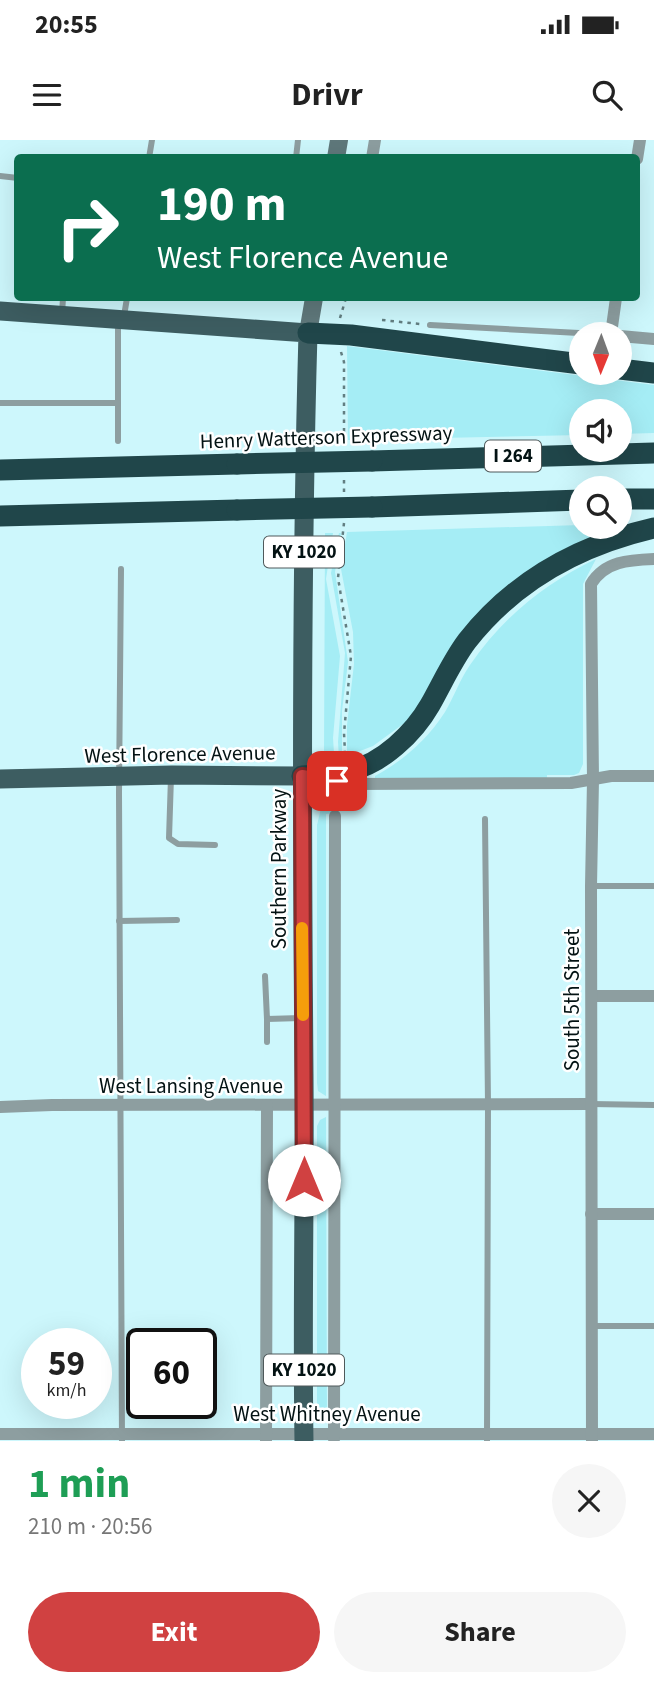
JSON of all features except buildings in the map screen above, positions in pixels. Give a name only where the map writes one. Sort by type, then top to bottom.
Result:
[{"type":"highway","points":[[308,333],[351,335],[569,362]]},
{"type":"highway","points":[[632,370],[654,373]]},
{"type":"highway","name":"Henry Watterson Expressway","points":[[9,470],[654,453]]},
{"type":"highway","points":[[632,499],[654,499]]},
{"type":"highway","name":"I 264","points":[[9,515],[569,500]]},
{"type":"highway","points":[[302,776],[350,771],[384,754],[424,715],[467,642],[494,611],[531,579],[576,553],[654,528]]},
{"type":"main road","name":"Southern Parkway","points":[[304,1437],[304,433],[308,333],[313,301]]},
{"type":"main road","points":[[0,311],[63,307],[121,320],[308,333]]},
{"type":"main road","name":"West Florence Avenue","points":[[0,779],[172,775],[302,776]]},
{"type":"street","points":[[613,322],[616,301]]},
{"type":"street","points":[[632,337],[654,340]]},
{"type":"street","name":"South 5th Street","points":[[592,1437],[591,584],[608,567],[629,559],[654,559]]},
{"type":"street","name":"West Florence Avenue","points":[[302,776],[352,784],[571,783],[611,776],[654,776]]},
{"type":"street","points":[[334,1437],[335,816]]},
{"type":"street","points":[[592,996],[654,996]]},
{"type":"street","name":"West Lansing Avenue","points":[[0,1107],[591,1104]]},
{"type":"street","points":[[266,1438],[267,1105]]},
{"type":"street","points":[[591,1214],[654,1214]]},
{"type":"street","name":"West Whitney Avenue","points":[[0,1434],[122,1438],[592,1437],[654,1434]]},
{"type":"lane","points":[[118,441],[121,320],[126,301]]},
{"type":"lane","points":[[430,325],[569,332]]},
{"type":"lane","points":[[0,403],[118,403]]},
{"type":"lane","points":[[121,569],[119,1105],[122,1438]]},
{"type":"lane","points":[[172,775],[169,838],[178,844],[215,845]]},
{"type":"lane","points":[[485,819],[487,1437]]},
{"type":"lane","points":[[591,886],[654,886]]},
{"type":"lane","points":[[119,921],[177,920]]},
{"type":"lane","points":[[265,976],[267,1042]]},
{"type":"lane","points":[[267,1019],[303,1018]]},
{"type":"lane","points":[[591,1104],[654,1105]]},
{"type":"lane","points":[[592,1326],[654,1326]]},
{"type":"path","points":[[345,301],[340,315],[353,317]]},
{"type":"path","points":[[378,319],[430,325]]},
{"type":"path","points":[[342,345],[344,454]]},
{"type":"path","points":[[344,467],[344,494]]},
{"type":"path","points":[[344,520],[338,578],[351,656],[344,733],[345,757]]},
{"type":"shaded area","points":[[347,346],[569,374],[569,385],[632,385],[632,382],[654,385],[654,433],[632,434],[632,399],[569,399],[569,435],[348,440]]},
{"type":"shaded area","points":[[569,525],[569,539],[597,539],[547,559],[410,719],[373,746],[347,756],[347,725],[354,664],[353,632],[341,569],[347,532]]},
{"type":"shaded area","points":[[325,533],[333,533],[326,579],[340,656],[334,753],[324,753]]},
{"type":"shaded area","points":[[339,533],[335,572],[348,662],[342,711],[342,758],[339,758],[338,742],[345,653],[331,573]]},
{"type":"shaded area","points":[[596,559],[583,584],[583,764],[579,773],[547,775],[547,778],[375,779],[375,776],[405,756],[431,732],[470,665],[510,617],[559,579]]},
{"type":"shaded area","points":[[323,800],[335,801],[335,813],[326,814],[326,1096],[318,1091],[317,1083],[317,825]]},
{"type":"shaded area","points":[[326,1117],[327,1420],[317,1419],[317,1126],[320,1120]]},
{"type":"slow traffic","points":[[302,928],[303,1015]]},
{"type":"route","points":[[304,1180],[302,776],[337,781]]}]
